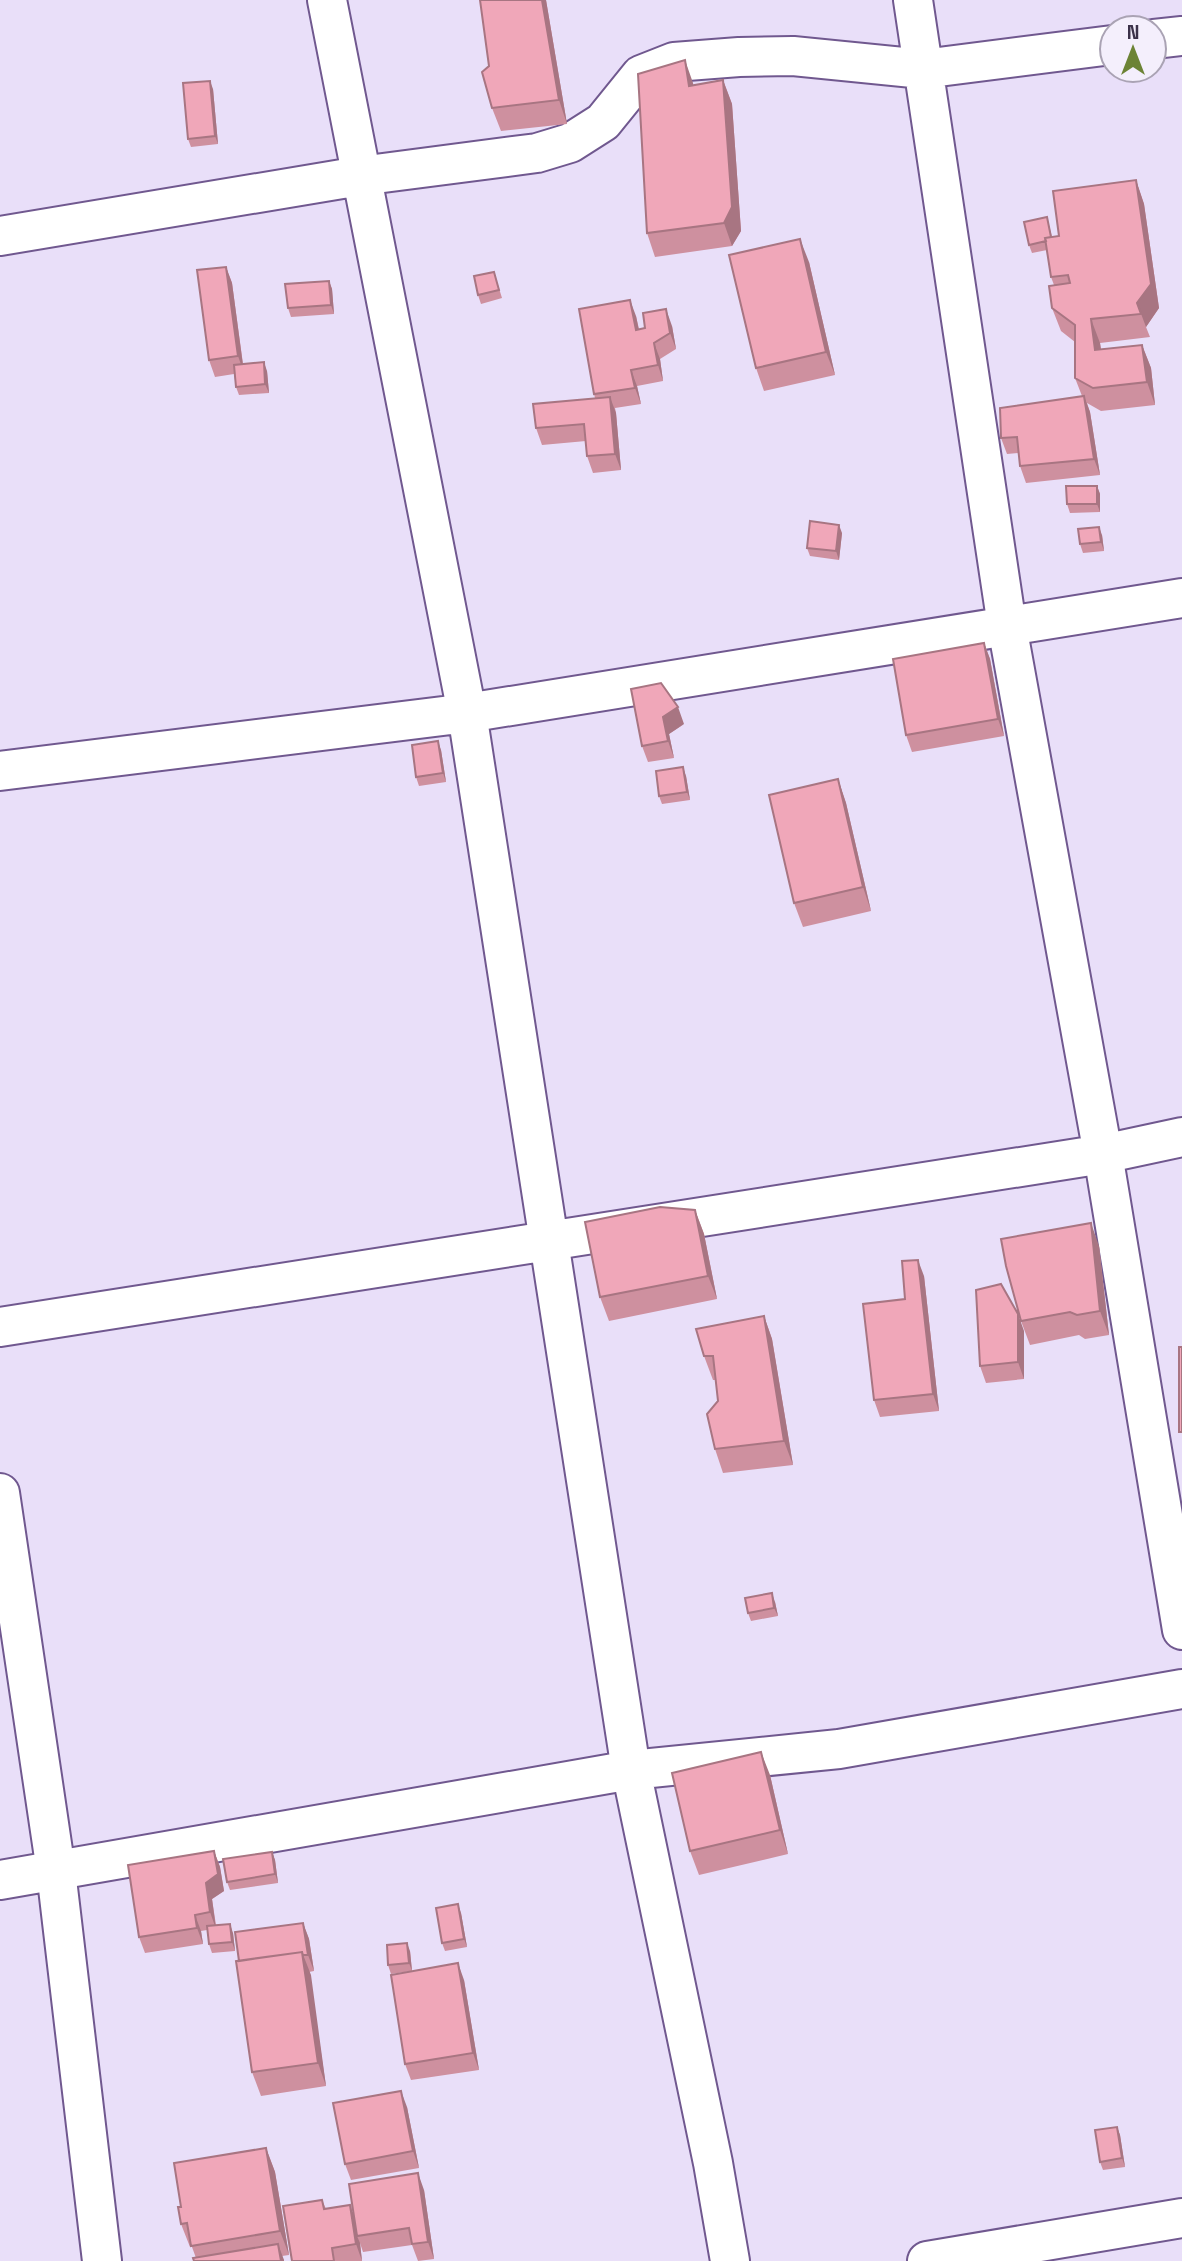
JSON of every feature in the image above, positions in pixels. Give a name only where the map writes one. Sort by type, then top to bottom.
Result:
[{"type":"street","points":[[327,0],[467,713],[631,1770],[713,2163],[730,2261]]},
{"type":"street","points":[[913,0],[1007,626],[1103,1154],[1182,1630]]},
{"type":"street","points":[[0,236],[360,176],[537,153],[570,143],[603,122],[640,75],[674,62],[793,56],[923,69],[1098,47]]},
{"type":"street","points":[[0,771],[467,713],[1182,598]]},
{"type":"street","points":[[0,1327],[1103,1154],[1182,1137]]},
{"type":"street","points":[[0,1493],[56,1871],[102,2261]]},
{"type":"street","points":[[0,1880],[631,1770],[839,1749],[1182,1689]]},
{"type":"street","points":[[927,2261],[1182,2218]]},
{"type":"building","points":[[480,0],[542,0],[559,100],[492,108],[482,72],[489,66]]},
{"type":"building","points":[[685,60],[689,86],[723,80],[732,207],[724,223],[647,233],[638,74]]},
{"type":"building","points":[[210,81],[215,136],[188,139],[183,83]]},
{"type":"building","points":[[1136,180],[1151,284],[1137,303],[1141,314],[1091,319],[1095,350],[1142,345],[1147,382],[1093,388],[1075,378],[1075,325],[1052,308],[1049,286],[1070,283],[1068,275],[1051,277],[1045,238],[1059,236],[1053,191]]},
{"type":"building","points":[[1047,217],[1051,237],[1029,245],[1024,222]]},
{"type":"building","points":[[800,239],[826,352],[756,368],[729,255]]},
{"type":"building","points":[[226,267],[238,356],[209,360],[197,270]]},
{"type":"building","points":[[494,272],[499,290],[478,295],[474,276]]},
{"type":"building","points":[[329,281],[331,305],[288,308],[285,284]]},
{"type":"building","points":[[630,300],[636,330],[645,328],[643,313],[666,309],[670,333],[654,343],[658,365],[631,370],[635,388],[594,394],[579,309]]},
{"type":"building","points":[[264,362],[265,384],[236,387],[234,365]]},
{"type":"building","points":[[1084,396],[1094,459],[1020,466],[1017,437],[1001,438],[1000,408]]},
{"type":"building","points":[[610,397],[615,454],[587,456],[584,424],[536,428],[533,404]]},
{"type":"building","points":[[1066,486],[1097,486],[1097,504],[1067,504]]},
{"type":"building","points":[[810,521],[839,525],[836,551],[807,548]]},
{"type":"building","points":[[1099,527],[1101,542],[1080,544],[1078,529]]},
{"type":"building","points":[[984,643],[998,719],[906,735],[893,659]]},
{"type":"building","points":[[661,683],[678,707],[663,717],[668,741],[642,746],[631,689]]},
{"type":"building","points":[[438,741],[443,773],[416,777],[412,745]]},
{"type":"building","points":[[683,767],[687,792],[659,796],[656,771]]},
{"type":"building","points":[[838,779],[863,887],[794,903],[769,795]]},
{"type":"building","points":[[660,1207],[695,1210],[708,1276],[600,1297],[585,1222]]},
{"type":"building","points":[[1091,1223],[1100,1311],[1077,1315],[1070,1312],[1021,1321],[1001,1239]]},
{"type":"building","points":[[918,1260],[933,1394],[874,1400],[863,1304],[905,1299],[902,1261]]},
{"type":"building","points":[[1001,1284],[1018,1314],[1018,1362],[980,1366],[976,1290]]},
{"type":"building","points":[[764,1316],[784,1441],[715,1449],[707,1414],[718,1401],[713,1356],[704,1356],[696,1329]]},
{"type":"building","points":[[1179,1347],[1182,1347],[1182,1432],[1179,1432]]},
{"type":"building","points":[[772,1593],[774,1608],[748,1613],[745,1598]]},
{"type":"building","points":[[761,1752],[780,1830],[690,1851],[672,1773]]},
{"type":"building","points":[[214,1851],[218,1874],[206,1883],[210,1912],[195,1915],[197,1928],[139,1937],[128,1865]]},
{"type":"building","points":[[272,1852],[275,1874],[227,1882],[223,1859]]},
{"type":"building","points":[[458,1904],[464,1939],[442,1943],[436,1908]]},
{"type":"building","points":[[303,1923],[308,1955],[303,1955],[302,1952],[239,1961],[235,1932]]},
{"type":"building","points":[[230,1924],[232,1942],[209,1944],[207,1926]]},
{"type":"building","points":[[407,1943],[409,1963],[388,1965],[387,1945]]},
{"type":"building","points":[[302,1952],[318,2063],[252,2072],[236,1961]]},
{"type":"building","points":[[458,1963],[473,2053],[405,2064],[391,1975]]},
{"type":"building","points":[[401,2091],[413,2151],[345,2164],[333,2103]]},
{"type":"building","points":[[1117,2127],[1122,2158],[1100,2162],[1095,2130]]},
{"type":"building","points":[[266,2148],[280,2231],[191,2246],[187,2223],[181,2224],[174,2163]]},
{"type":"building","points":[[418,2173],[428,2242],[412,2244],[409,2228],[357,2236],[349,2184]]},
{"type":"building","points":[[322,2200],[324,2209],[350,2205],[356,2244],[332,2248],[334,2261],[292,2261],[283,2206]]},
{"type":"building","points":[[278,2244],[281,2261],[194,2261],[193,2258]]}]
